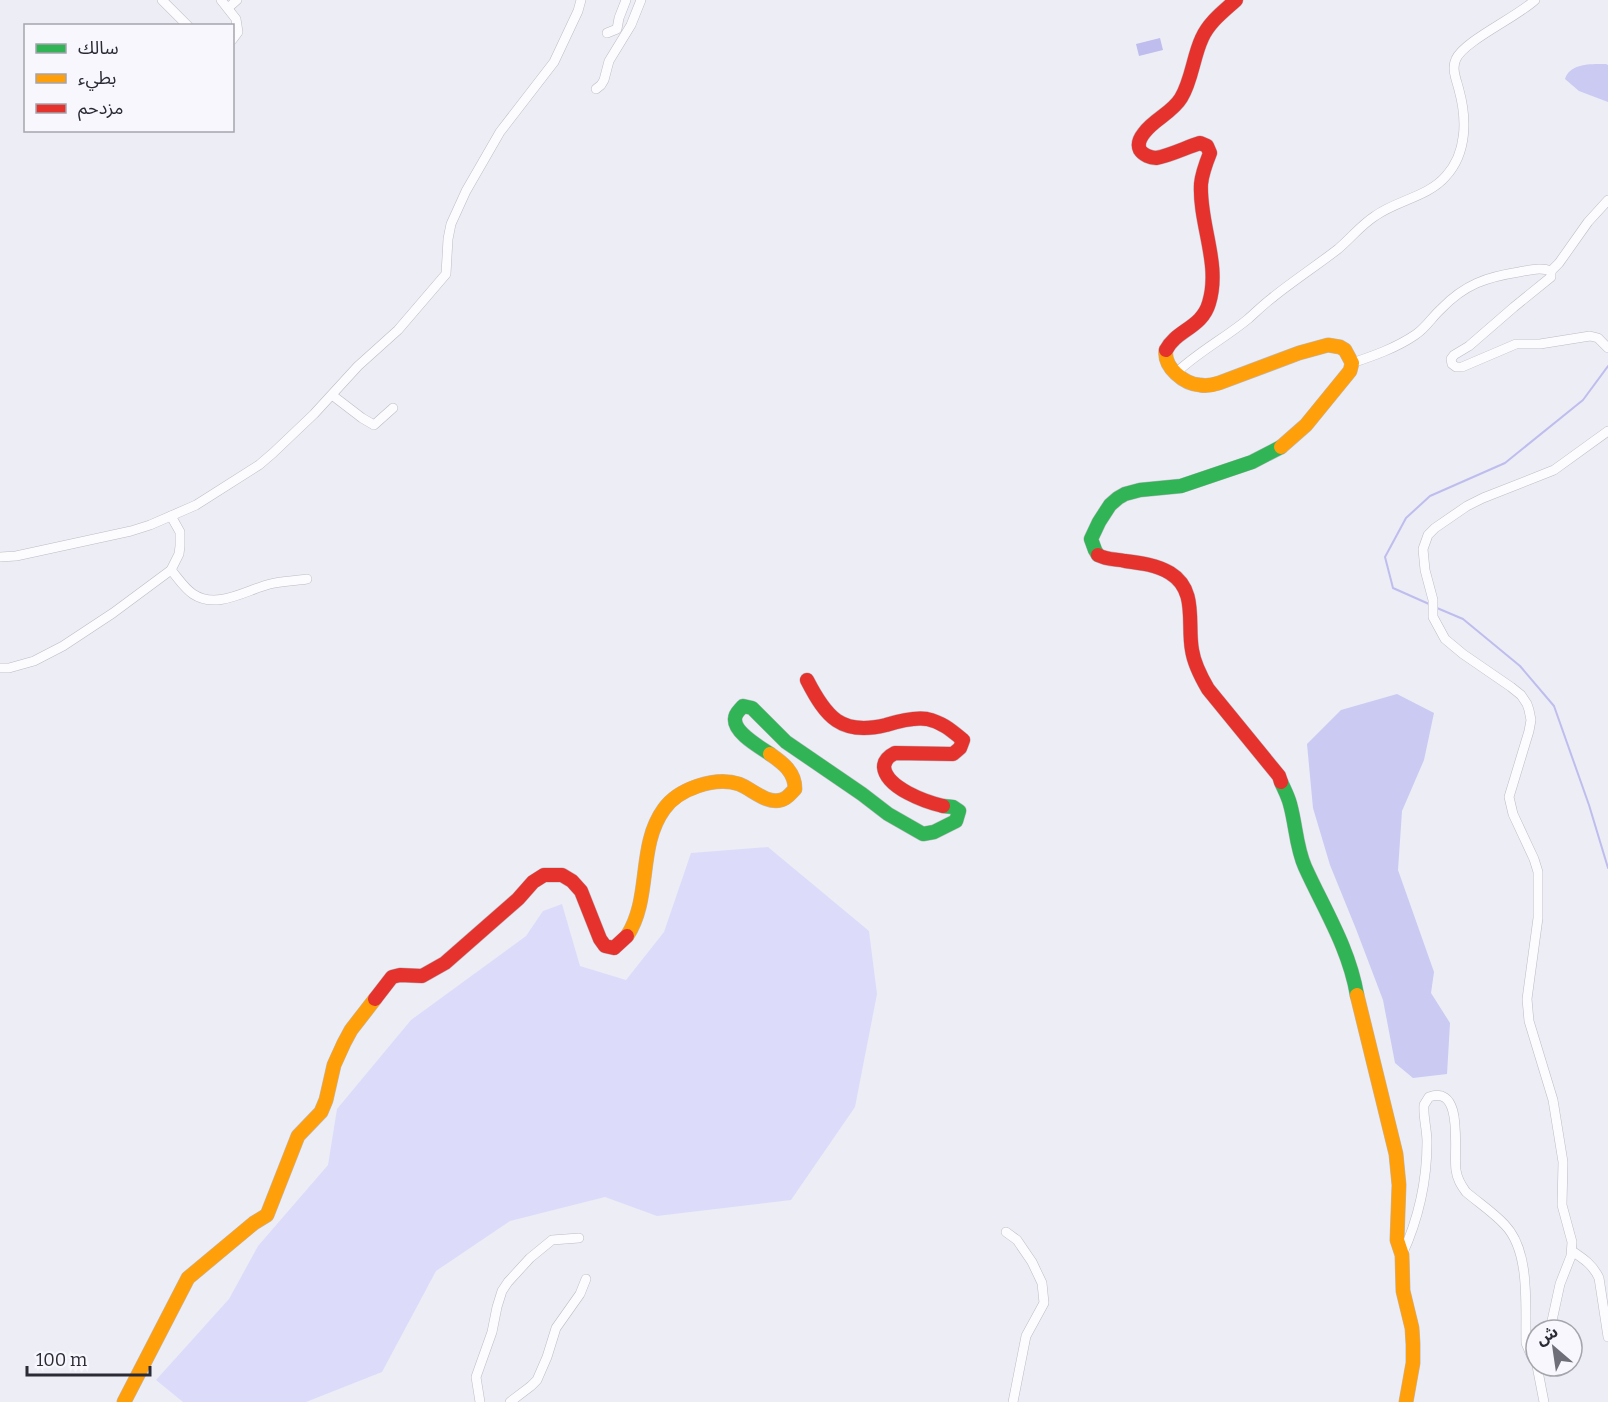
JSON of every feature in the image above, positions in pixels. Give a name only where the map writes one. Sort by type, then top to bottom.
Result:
[{"type":"street","points":[[162,0],[186,24]]},
{"type":"street","points":[[234,37],[238,32],[238,26],[225,3],[237,0]]},
{"type":"street","points":[[0,557],[16,556],[112,536],[150,525],[212,496],[259,465],[279,447],[332,396],[358,366],[398,330],[446,274],[448,239],[466,191],[500,132],[554,62],[581,0]]},
{"type":"street","points":[[607,33],[616,29],[626,0]]},
{"type":"street","points":[[596,89],[604,80],[609,61],[627,33],[641,0]]},
{"type":"street","points":[[1236,0],[1208,28],[1202,38],[1181,98],[1143,134],[1139,144],[1143,154],[1155,158],[1200,143],[1207,146],[1210,153],[1204,167],[1201,192],[1213,274],[1211,295],[1201,318],[1174,339],[1166,349],[1167,363],[1188,383],[1211,386],[1309,349],[1328,345],[1345,350],[1352,363],[1350,371],[1304,427],[1287,443],[1237,468],[1181,486],[1125,494],[1116,499],[1091,539],[1096,554],[1104,558],[1148,564],[1161,569],[1182,583],[1186,589],[1194,659],[1201,677],[1280,776],[1290,803],[1304,865],[1346,952],[1396,1154],[1399,1185],[1397,1240],[1402,1255],[1403,1291],[1412,1328],[1413,1344],[1413,1363],[1406,1402]]},
{"type":"street","points":[[1176,374],[1198,354],[1238,327],[1271,298],[1340,247],[1376,214],[1426,190],[1443,179],[1455,165],[1462,145],[1464,111],[1454,69],[1456,58],[1469,44],[1535,0]]},
{"type":"street","points":[[1605,344],[1595,336],[1590,336],[1540,344],[1520,343],[1462,367],[1456,367],[1452,364],[1451,359],[1551,277],[1551,271],[1588,222],[1608,200]]},
{"type":"street","points":[[1352,363],[1373,356],[1416,334],[1446,304],[1468,287],[1482,280],[1503,274],[1543,269],[1551,271]]},
{"type":"street","points":[[332,396],[374,426],[393,408]]},
{"type":"street","points":[[1553,1318],[1560,1284],[1572,1251],[1571,1237],[1562,1205],[1563,1162],[1560,1140],[1550,1091],[1529,1021],[1527,999],[1538,918],[1538,872],[1510,804],[1511,789],[1531,720],[1527,704],[1521,695],[1445,639],[1433,617],[1433,604],[1423,557],[1428,535],[1467,506],[1554,470],[1608,431]]},
{"type":"street","points":[[0,668],[9,668],[34,661],[63,646],[171,570],[179,554],[180,532],[171,516]]},
{"type":"street","points":[[171,570],[185,588],[194,595],[211,600],[234,597],[270,584],[307,579]]},
{"type":"street","points":[[124,1402],[188,1278],[254,1223],[267,1215],[297,1136],[321,1112],[334,1065],[344,1043],[351,1030],[392,978],[400,975],[422,976],[445,963],[518,899],[533,882],[544,875],[562,875],[572,881],[581,891],[600,939],[605,946],[615,948],[624,942],[634,923],[655,824],[660,814],[676,796],[701,785],[731,782],[772,801],[788,798],[795,789],[793,776],[768,752],[737,728],[735,718],[737,711],[743,706],[752,708],[786,742],[888,814],[923,834],[941,829],[956,821],[959,811],[956,807],[943,807],[914,797],[888,778],[883,765],[885,760],[895,753],[952,754],[962,746],[963,740],[958,735],[940,722],[922,718],[912,718],[866,729],[844,726],[832,717],[817,699],[807,680]]},
{"type":"street","points":[[1402,1255],[1411,1236],[1420,1200],[1427,1139],[1424,1105],[1429,1097],[1439,1096],[1448,1101],[1454,1114],[1455,1170],[1461,1185],[1466,1192],[1505,1225],[1522,1254],[1525,1318]]},
{"type":"street","points":[[1006,1232],[1017,1240],[1032,1262],[1042,1283],[1044,1303],[1026,1336],[1013,1402]]},
{"type":"street","points":[[480,1402],[476,1377],[492,1332],[502,1291],[530,1258],[552,1240],[579,1238]]},
{"type":"street","points":[[1572,1251],[1596,1270],[1608,1337]]},
{"type":"street","points":[[510,1402],[537,1380],[556,1328],[580,1294],[586,1280]]},
{"type":"street","points":[[1540,1378],[1544,1402]]},
{"type":"shaded area","points":[[1160,38],[1163,50],[1139,56],[1136,44]]},
{"type":"shaded area","points":[[1608,65],[1608,102],[1579,91],[1565,79],[1576,67]]},
{"type":"shaded area","points":[[1397,694],[1434,713],[1424,760],[1402,811],[1398,870],[1434,972],[1431,993],[1450,1023],[1447,1074],[1413,1078],[1395,1063],[1383,1000],[1330,865],[1313,808],[1307,744],[1341,710]]},
{"type":"shaded area","points":[[768,847],[869,931],[877,994],[855,1107],[791,1200],[657,1216],[605,1197],[510,1221],[436,1271],[382,1372],[306,1402],[183,1402],[156,1380],[229,1299],[258,1246],[328,1165],[337,1109],[411,1020],[526,936],[543,911],[562,904],[580,966],[626,980],[664,932],[691,853]]},
{"type":"waterway","points":[[1429,604],[1393,588],[1385,557],[1406,518],[1430,496],[1505,463],[1583,400],[1608,366]]},
{"type":"waterway","points":[[1437,608],[1463,619],[1520,666],[1554,706],[1589,805],[1608,868]]},
{"type":"traffic: fast","points":[[1098,555],[1091,539],[1110,505],[1118,498],[1140,490],[1181,486],[1252,462],[1281,447]]},
{"type":"traffic: fast","points":[[770,754],[748,739],[736,724],[735,717],[743,706],[752,708],[786,742],[888,814],[923,834],[934,832],[956,821],[959,811],[953,807],[943,806]]},
{"type":"traffic: fast","points":[[1281,782],[1290,804],[1302,859],[1342,945],[1357,995]]},
{"type":"traffic: slow","points":[[1166,350],[1168,362],[1176,374],[1188,382],[1205,385],[1219,383],[1299,353],[1328,345],[1345,350],[1352,363],[1350,371],[1306,425],[1281,447]]},
{"type":"traffic: slow","points":[[627,936],[640,905],[650,839],[664,809],[688,790],[708,783],[739,784],[775,801],[789,796],[795,789],[791,773],[770,754]]},
{"type":"traffic: slow","points":[[1357,995],[1396,1154],[1399,1185],[1397,1240],[1402,1255],[1403,1291],[1412,1328],[1413,1344],[1413,1363],[1406,1402]]},
{"type":"traffic: slow","points":[[124,1402],[188,1278],[254,1223],[267,1215],[298,1136],[321,1112],[334,1065],[344,1043],[375,999]]},
{"type":"traffic: jam","points":[[1166,350],[1170,343],[1201,318],[1209,303],[1213,274],[1203,214],[1201,184],[1210,153],[1207,146],[1200,143],[1154,158],[1141,152],[1139,143],[1148,128],[1173,108],[1181,98],[1205,32],[1217,17],[1236,0]]},
{"type":"traffic: jam","points":[[1098,555],[1108,559],[1154,566],[1165,570],[1179,580],[1188,598],[1192,650],[1200,675],[1208,689],[1279,776],[1281,782]]},
{"type":"traffic: jam","points":[[807,680],[828,713],[846,725],[870,728],[906,720],[927,719],[951,730],[963,740],[960,748],[953,754],[895,753],[885,762],[886,775],[899,788],[943,806]]},
{"type":"traffic: jam","points":[[375,999],[392,977],[422,976],[445,963],[518,899],[533,882],[544,875],[562,875],[572,881],[581,891],[605,946],[614,948],[627,936]]}]
